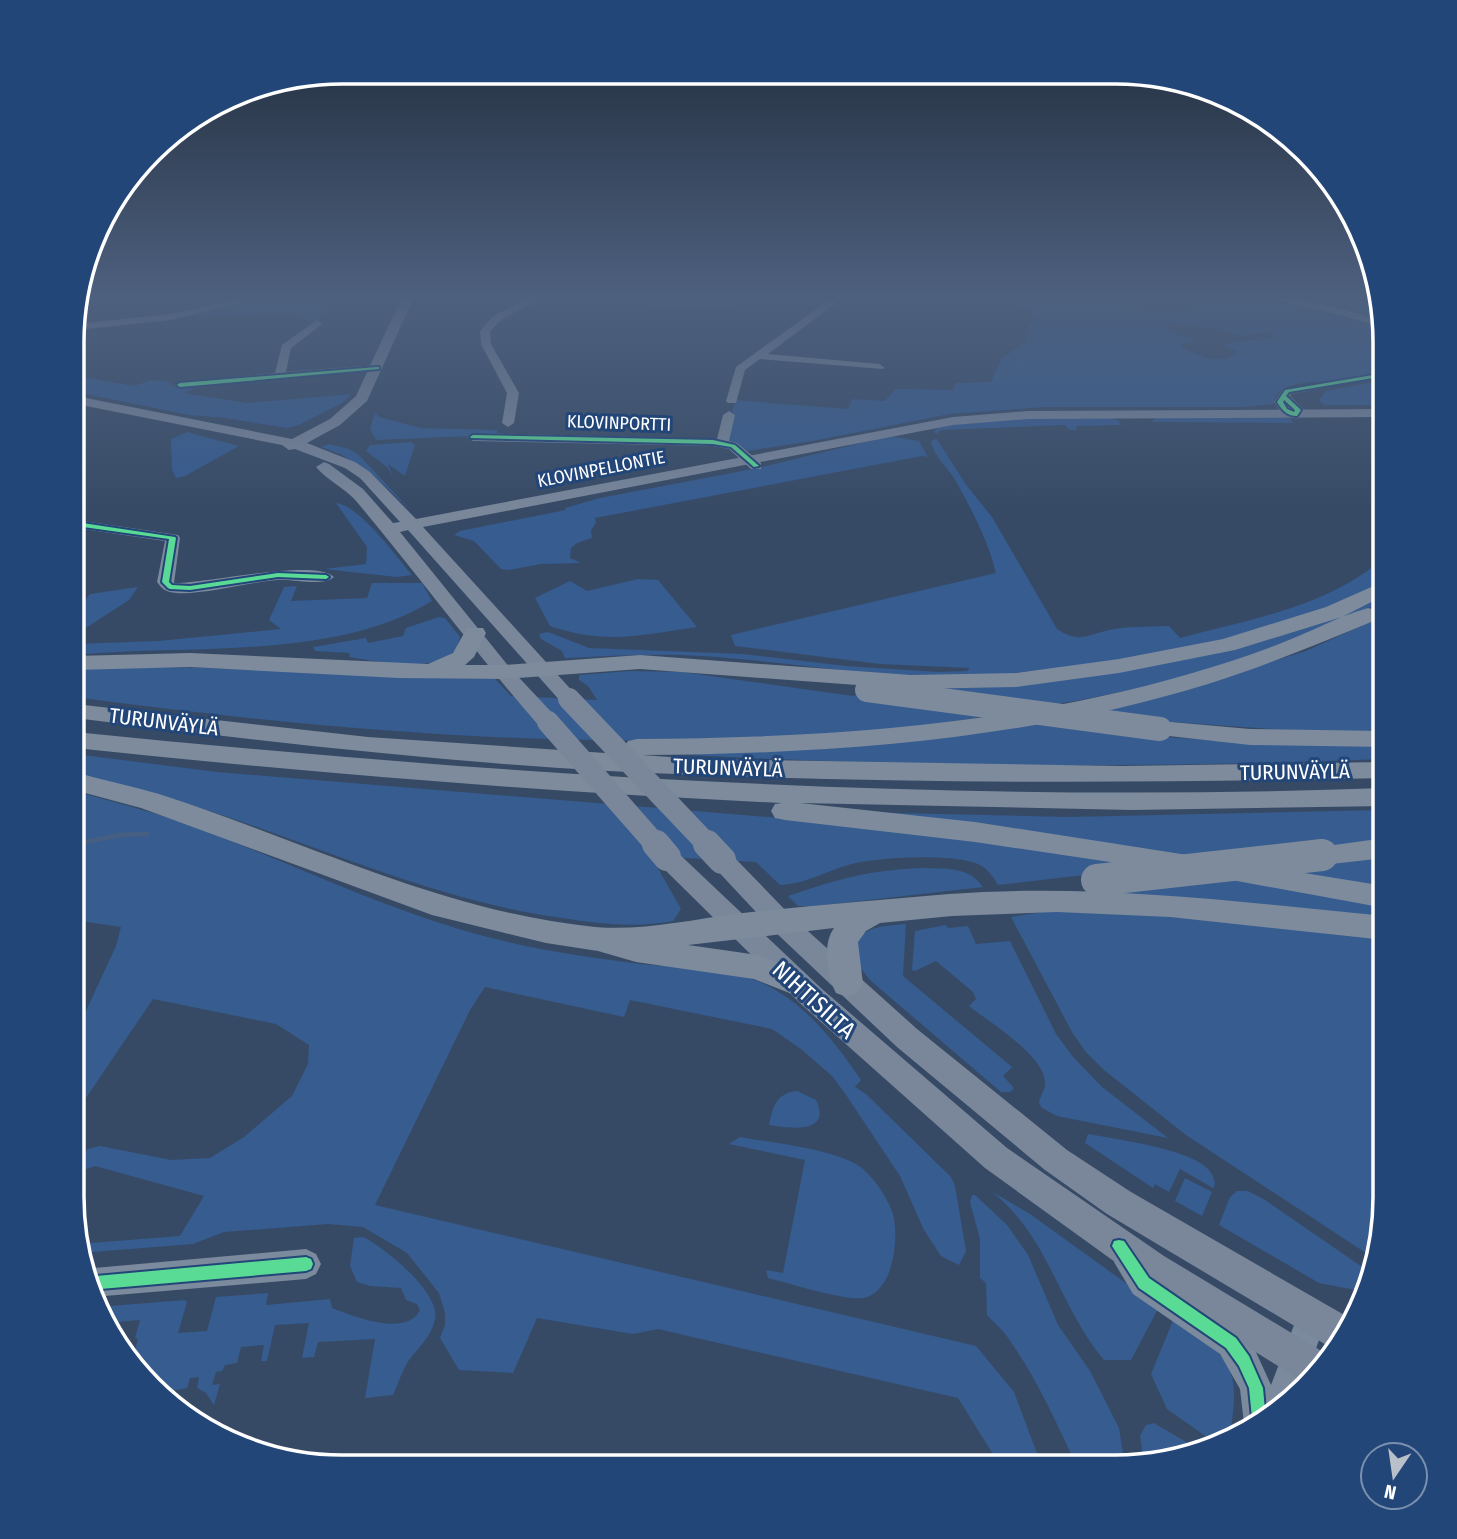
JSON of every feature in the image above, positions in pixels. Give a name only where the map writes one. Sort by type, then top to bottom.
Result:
[{"type":"highway","points":[[84,663],[190,660],[430,672],[503,672],[640,662],[911,682],[960,683],[1069,673],[1175,656],[1261,636],[1334,612],[1373,593]]},
{"type":"highway","points":[[282,735],[375,736],[517,745],[690,748],[877,737],[1058,711],[1164,688],[1233,669],[1321,637],[1373,613]]},
{"type":"highway","points":[[430,672],[462,657],[475,633]]},
{"type":"highway","points":[[736,669],[867,690],[1160,729],[1250,737],[1373,739]]},
{"type":"highway","name":"TURUNVÄYLÄ","points":[[84,712],[463,753],[697,767],[1122,775],[1373,769]]},
{"type":"highway","name":"TURUNVÄYLÄ","points":[[84,741],[404,773],[702,792],[912,799],[1130,801],[1373,797]]},
{"type":"highway","points":[[404,773],[596,796],[796,812],[975,832],[1373,895]]},
{"type":"highway","points":[[84,784],[163,806],[432,904],[546,931],[598,939],[636,950],[758,967],[792,981]]},
{"type":"highway","points":[[979,903],[1097,880],[1373,849]]},
{"type":"highway","points":[[598,939],[678,935],[734,926],[979,903],[1113,902],[1373,927]]},
{"type":"highway","points":[[847,984],[842,940],[855,923],[876,912]]},
{"type":"main road","points":[[84,402],[202,427],[213,432],[287,444],[345,413],[362,398],[377,369]]},
{"type":"main road","points":[[1291,408],[1373,413]]},
{"type":"main road","name":"KLOVINPELLONTIE","points":[[393,534],[953,421],[1291,408]]},
{"type":"main road","name":"NIHTISILTA","points":[[287,444],[333,456],[365,475],[569,699],[781,922],[961,1084],[1056,1160],[1119,1203],[1335,1330]]},
{"type":"main road","name":"NIHTISILTA","points":[[287,444],[347,482],[475,633],[524,697],[667,857],[792,981],[995,1157],[1119,1247],[1307,1363]]},
{"type":"street","points":[[280,376],[281,369]]},
{"type":"street","points":[[180,385],[367,369]]},
{"type":"street","points":[[500,369],[513,393],[507,430]]},
{"type":"street","points":[[732,401],[740,369]]},
{"type":"street","points":[[1291,408],[1287,391],[1373,376]]},
{"type":"street","points":[[722,443],[729,415]]},
{"type":"street","name":"KLOVINPORTTI","points":[[473,437],[507,430],[722,443],[733,446],[753,463]]},
{"type":"street","points":[[84,525],[173,538],[164,582],[170,587],[190,588],[278,575],[326,577]]},
{"type":"street","points":[[1119,1247],[1144,1283],[1231,1343],[1244,1361],[1256,1388],[1258,1412]]},
{"type":"street","points":[[99,1282],[306,1264]]},
{"type":"street","points":[[1297,1379],[1307,1363],[1312,1318]]},
{"type":"shaded area","points":[[997,369],[1373,369],[1373,374],[1347,380],[1293,385],[1277,395],[1274,404],[1245,407],[1045,407],[950,414],[747,451],[725,440],[735,400],[848,409],[852,399],[885,401],[895,389],[953,390],[956,383],[991,382]]},
{"type":"shaded area","points":[[84,377],[134,386],[152,380],[170,382],[172,386],[182,388],[201,385],[184,393],[248,403],[351,394],[344,402],[299,425],[287,428],[189,415],[84,394]]},
{"type":"shaded area","points":[[1373,382],[1373,405],[1324,405],[1319,400],[1326,391]]},
{"type":"shaded area","points":[[375,412],[379,417],[421,428],[497,430],[497,435],[376,440],[370,429]]},
{"type":"shaded area","points":[[1275,416],[1291,419],[1293,423],[1151,422],[1158,417]]},
{"type":"shaded area","points":[[1105,417],[1118,420],[1121,425],[1076,426],[1077,430],[1070,430],[1065,425],[940,430],[938,434],[933,432],[941,426],[1016,419]]},
{"type":"shaded area","points":[[187,432],[239,446],[185,476],[176,478],[172,469],[171,439]]},
{"type":"shaded area","points":[[890,436],[919,441],[928,457],[595,518],[596,523],[591,530],[592,538],[571,548],[570,558],[581,563],[501,569],[474,541],[454,535],[460,531],[566,510],[565,508],[600,498],[758,468]]},
{"type":"shaded area","points":[[936,438],[967,486],[992,517],[1057,629],[1065,634],[1083,637],[1123,628],[1169,626],[1180,638],[1314,600],[1373,566],[1373,586],[1304,617],[1215,643],[1124,660],[971,677],[905,676],[685,655],[565,658],[562,651],[541,639],[539,634],[548,632],[589,648],[742,654],[846,666],[938,672],[967,671],[970,668],[880,664],[735,646],[731,635],[996,573],[973,513],[931,442]]},
{"type":"shaded area","points":[[411,442],[415,445],[405,476],[388,464],[393,476],[387,467],[366,451],[370,445]]},
{"type":"shaded area","points":[[329,444],[349,449],[359,455],[411,511],[370,472],[342,455],[321,447]]},
{"type":"shaded area","points":[[336,503],[345,506],[366,522],[412,575],[397,577],[324,569],[366,564],[367,547]]},
{"type":"shaded area","points":[[638,579],[658,580],[697,627],[623,637],[570,632],[550,626],[535,598],[570,581],[587,591]]},
{"type":"shaded area","points":[[372,583],[422,583],[432,601],[393,620],[351,633],[305,642],[84,654],[84,644],[158,641],[281,629],[269,620],[284,587],[297,586],[291,601],[367,598]]},
{"type":"shaded area","points":[[138,587],[129,600],[84,629],[84,602],[90,594]]},
{"type":"shaded area","points":[[1373,597],[1373,605],[1298,640],[1252,657],[1157,684],[922,726],[864,732],[647,740],[483,736],[319,725],[84,698],[84,668],[180,667],[495,679],[511,696],[597,700],[588,686],[579,680],[579,675],[630,671],[682,672],[853,696],[882,684],[1139,669]]},
{"type":"shaded area","points":[[439,617],[445,618],[460,637],[455,650],[430,663],[395,664],[349,657],[350,653],[315,651],[313,647],[366,638],[368,643],[403,636],[406,628]]},
{"type":"shaded area","points":[[1373,620],[1373,732],[1288,730],[1173,722],[1149,736],[1256,743],[1373,745],[1373,759],[1029,765],[851,762],[674,754],[890,741],[1257,666],[1306,651]]},
{"type":"shaded area","points":[[84,755],[217,772],[840,823],[1067,853],[1373,903],[1373,918],[1116,895],[1084,875],[998,885],[980,865],[954,859],[917,857],[864,862],[799,882],[780,885],[756,862],[651,856],[681,909],[673,921],[632,925],[590,922],[516,910],[427,887],[158,795],[84,776]]},
{"type":"shaded area","points":[[84,794],[194,827],[392,906],[466,931],[572,954],[732,973],[776,990],[805,1012],[840,1051],[861,1080],[855,1087],[866,1094],[951,1177],[955,1186],[966,1251],[959,1265],[941,1256],[924,1230],[900,1176],[844,1092],[832,1076],[801,1049],[772,1029],[630,1000],[624,1017],[485,987],[470,1010],[375,1205],[976,1346],[1014,1392],[1038,1455],[994,1455],[958,1398],[658,1329],[633,1334],[537,1318],[513,1373],[459,1370],[440,1338],[445,1325],[445,1313],[439,1293],[407,1253],[363,1227],[328,1224],[224,1232],[193,1244],[90,1252],[88,1243],[180,1236],[204,1196],[95,1166],[84,1170],[84,1153],[88,1149],[100,1146],[171,1160],[210,1158],[244,1137],[292,1096],[308,1064],[309,1045],[276,1024],[153,999],[84,1101],[84,1015],[116,946],[121,927],[84,921]]},
{"type":"shaded area","points":[[1373,810],[1373,846],[1338,862],[1373,859],[1373,890],[854,812],[1068,817]]},
{"type":"shaded area","points":[[927,868],[965,872],[983,887],[816,906],[798,906],[788,896],[856,876],[890,870]]},
{"type":"shaded area","points":[[1067,908],[1373,934],[1373,1197],[1366,1253],[1186,1135],[1104,1070],[1085,1051],[1072,1032],[1011,917]]},
{"type":"shaded area","points":[[906,924],[903,976],[1012,1067],[1003,1076],[1014,1088],[1010,1092],[1001,1092],[871,981],[857,964],[854,944],[865,933],[877,928]]},
{"type":"shaded area","points":[[946,925],[948,928],[968,926],[976,944],[1010,941],[1056,1034],[1073,1057],[1102,1087],[1168,1138],[1057,1116],[1042,1108],[1039,1103],[1045,1085],[1036,1061],[1002,1030],[969,1006],[976,999],[973,992],[936,961],[912,970],[915,931]]},
{"type":"shaded area","points":[[797,1091],[816,1100],[820,1111],[818,1119],[806,1127],[769,1125],[774,1107],[780,1098]]},
{"type":"shaded area","points":[[1088,1134],[1169,1150],[1185,1156],[1208,1169],[1215,1184],[1213,1188],[1180,1169],[1169,1192],[1155,1184],[1153,1188],[1085,1143]]},
{"type":"shaded area","points":[[740,1137],[834,1155],[859,1166],[875,1181],[888,1201],[895,1225],[892,1263],[882,1286],[873,1294],[854,1298],[768,1278],[766,1270],[783,1273],[805,1160],[729,1144]]},
{"type":"shaded area","points":[[1185,1178],[1212,1192],[1202,1216],[1175,1201]]},
{"type":"shaded area","points":[[991,1191],[1030,1214],[1159,1307],[1131,1360],[1104,1360],[1075,1317],[1041,1250],[1027,1229],[1011,1209]]},
{"type":"shaded area","points":[[1237,1191],[1248,1191],[1265,1200],[1363,1267],[1355,1290],[1319,1283],[1219,1225],[1230,1197]]},
{"type":"shaded area","points":[[972,1195],[975,1195],[1007,1225],[1028,1255],[1058,1325],[1090,1371],[1119,1428],[1123,1455],[1071,1455],[1036,1382],[1006,1335],[987,1315],[986,1283],[980,1278],[980,1239],[970,1202]]},
{"type":"shaded area","points":[[363,1237],[397,1260],[420,1284],[434,1308],[435,1319],[431,1331],[409,1360],[393,1395],[365,1398],[375,1339],[318,1342],[314,1357],[302,1358],[309,1323],[275,1325],[267,1361],[261,1361],[264,1345],[241,1347],[237,1363],[225,1365],[222,1371],[216,1372],[212,1385],[220,1384],[214,1405],[206,1393],[197,1388],[199,1377],[190,1378],[187,1388],[172,1391],[135,1351],[140,1320],[117,1322],[109,1306],[185,1300],[187,1302],[178,1333],[207,1331],[216,1297],[268,1293],[266,1305],[330,1299],[332,1308],[366,1320],[392,1324],[404,1323],[413,1318],[420,1310],[417,1304],[406,1300],[401,1288],[370,1286],[357,1282],[350,1266],[354,1238]]},
{"type":"shaded area","points":[[1174,1318],[1209,1344],[1228,1367],[1233,1380],[1234,1395],[1231,1427],[1207,1437],[1167,1409],[1151,1374]]},
{"type":"shaded area","points":[[1154,1423],[1189,1444],[1142,1453],[1140,1436],[1146,1425]]},
{"type":"waterway","points":[[84,842],[120,835],[147,834]]},
{"type":"cycle path","points":[[180,385],[367,369]]},
{"type":"cycle path","points":[[1284,397],[1298,410],[1295,415],[1285,410],[1280,402],[1287,391],[1373,376]]},
{"type":"cycle path","points":[[473,437],[713,442],[733,446],[756,466]]},
{"type":"cycle path","points":[[84,525],[173,538],[165,582],[170,587],[190,588],[278,575],[326,577]]},
{"type":"cycle path","points":[[1119,1246],[1144,1283],[1231,1343],[1244,1361],[1256,1388],[1258,1412]]},
{"type":"cycle path","points":[[99,1282],[306,1264]]}]
